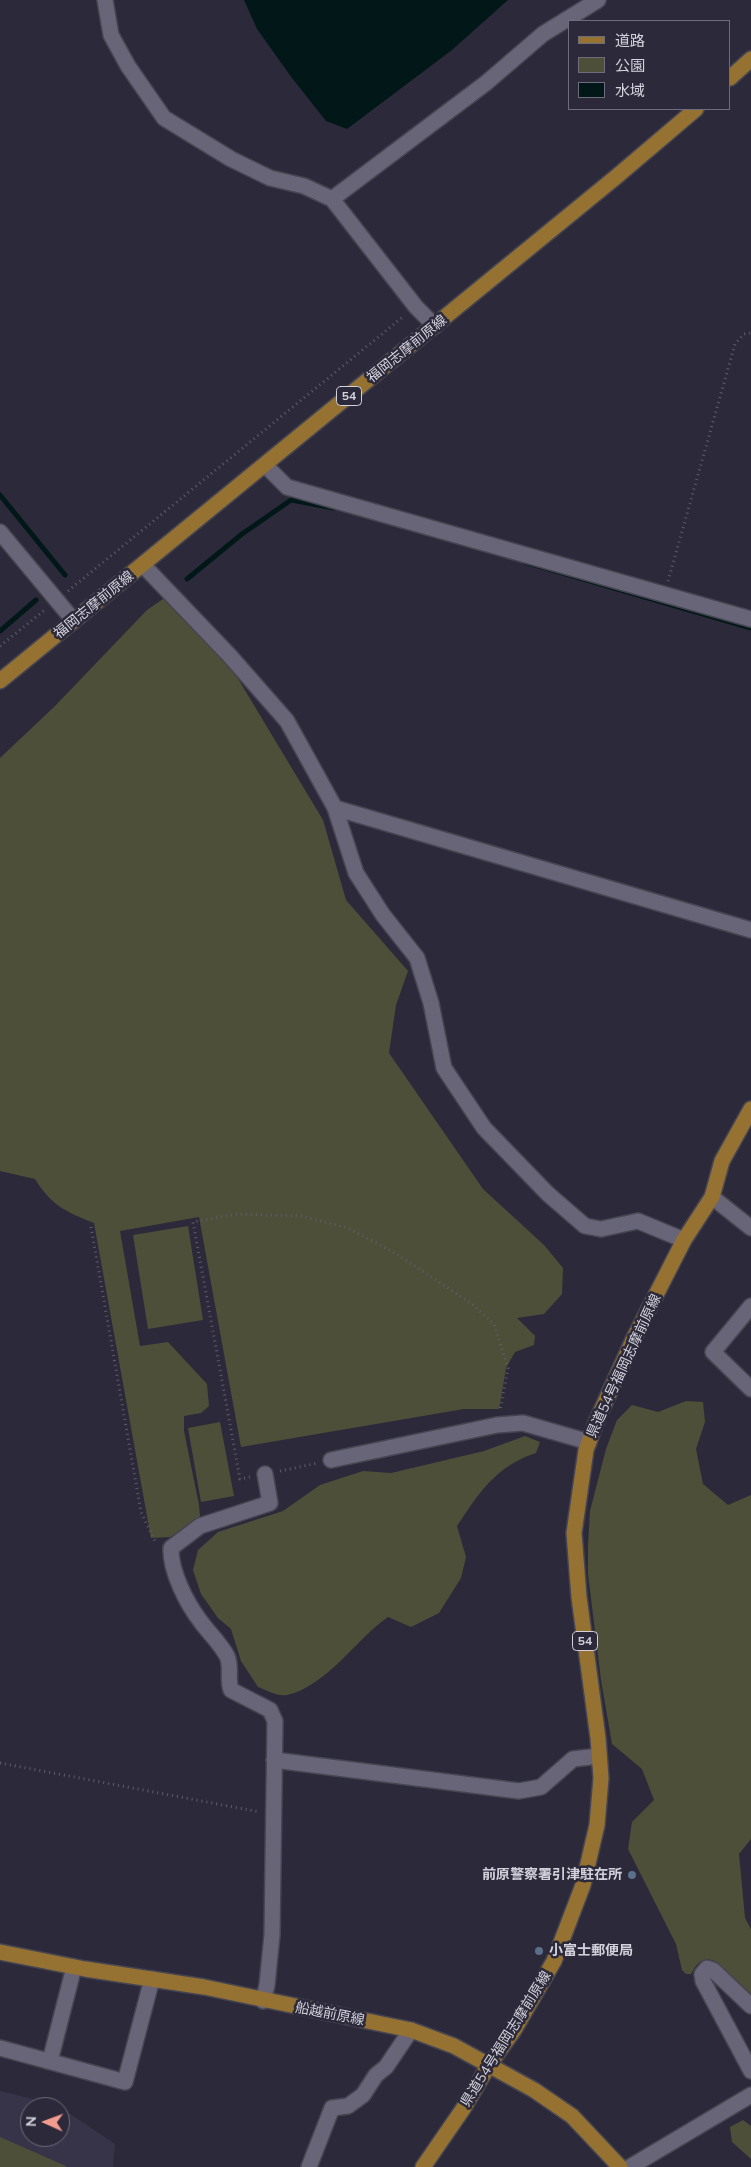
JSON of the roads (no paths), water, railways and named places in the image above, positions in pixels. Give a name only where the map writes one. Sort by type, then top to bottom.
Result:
[{"type":"main road","points":[[731,77],[751,59]]},
{"type":"main road","name":"福岡志摩前原線","points":[[0,681],[435,326],[695,110]]},
{"type":"main road","name":"県道54号福岡志摩前原線","points":[[423,2167],[514,2030],[554,1961],[584,1884],[598,1825],[600,1778],[599,1756],[579,1598],[574,1533],[579,1491],[589,1442],[622,1364],[684,1240],[712,1197],[722,1161],[751,1109]]},
{"type":"main road","name":"船越前原線","points":[[0,1952],[74,1967],[204,1987],[262,2001],[411,2030],[454,2046],[534,2090],[572,2116],[620,2167]]},
{"type":"street","points":[[104,0],[112,35],[133,74],[164,118],[231,159],[270,178],[304,186],[332,198],[416,307],[435,326]]},
{"type":"street","points":[[332,198],[486,82],[543,34],[598,0]]},
{"type":"street","points":[[265,465],[287,487],[751,619]]},
{"type":"street","points":[[0,532],[74,621]]},
{"type":"street","points":[[143,565],[230,656],[287,721],[335,808],[356,873],[383,915],[417,958],[432,1003],[444,1068],[484,1128],[548,1194],[585,1226],[601,1228],[638,1222],[684,1240]]},
{"type":"street","points":[[335,808],[751,930]]},
{"type":"street","points":[[712,1197],[751,1228]]},
{"type":"street","points":[[751,1306],[713,1352],[751,1389]]},
{"type":"street","points":[[331,1460],[498,1425],[522,1424],[589,1442]]},
{"type":"street","points":[[262,2001],[267,1985],[272,1935],[275,1721],[270,1710],[231,1690],[228,1657],[199,1620],[186,1596],[173,1566],[171,1548],[200,1526],[270,1503],[265,1474]]},
{"type":"street","points":[[274,1760],[519,1791],[541,1787],[573,1759],[599,1756]]},
{"type":"street","points":[[50,2062],[74,1967]]},
{"type":"street","points":[[751,2006],[713,1970],[707,1968],[702,1974],[703,1980],[751,2071]]},
{"type":"street","points":[[0,2048],[125,2082],[152,1979]]},
{"type":"street","points":[[308,2167],[332,2108],[348,2106],[363,2095],[411,2030]]},
{"type":"street","points":[[630,2167],[751,2095]]},
{"type":"water","points":[[244,0],[508,0],[452,50],[347,129],[326,121],[257,29]]},
{"type":"waterway","points":[[0,495],[65,575]]},
{"type":"waterway","points":[[187,579],[242,534],[291,500],[334,508]]},
{"type":"waterway","points":[[525,562],[751,628]]},
{"type":"waterway","points":[[0,631],[36,600]]},
{"type":"place","name":"前原警察署引津駐在所","points":[[632,1875]]},
{"type":"place","name":"小富士郵便局","points":[[539,1951]]}]
